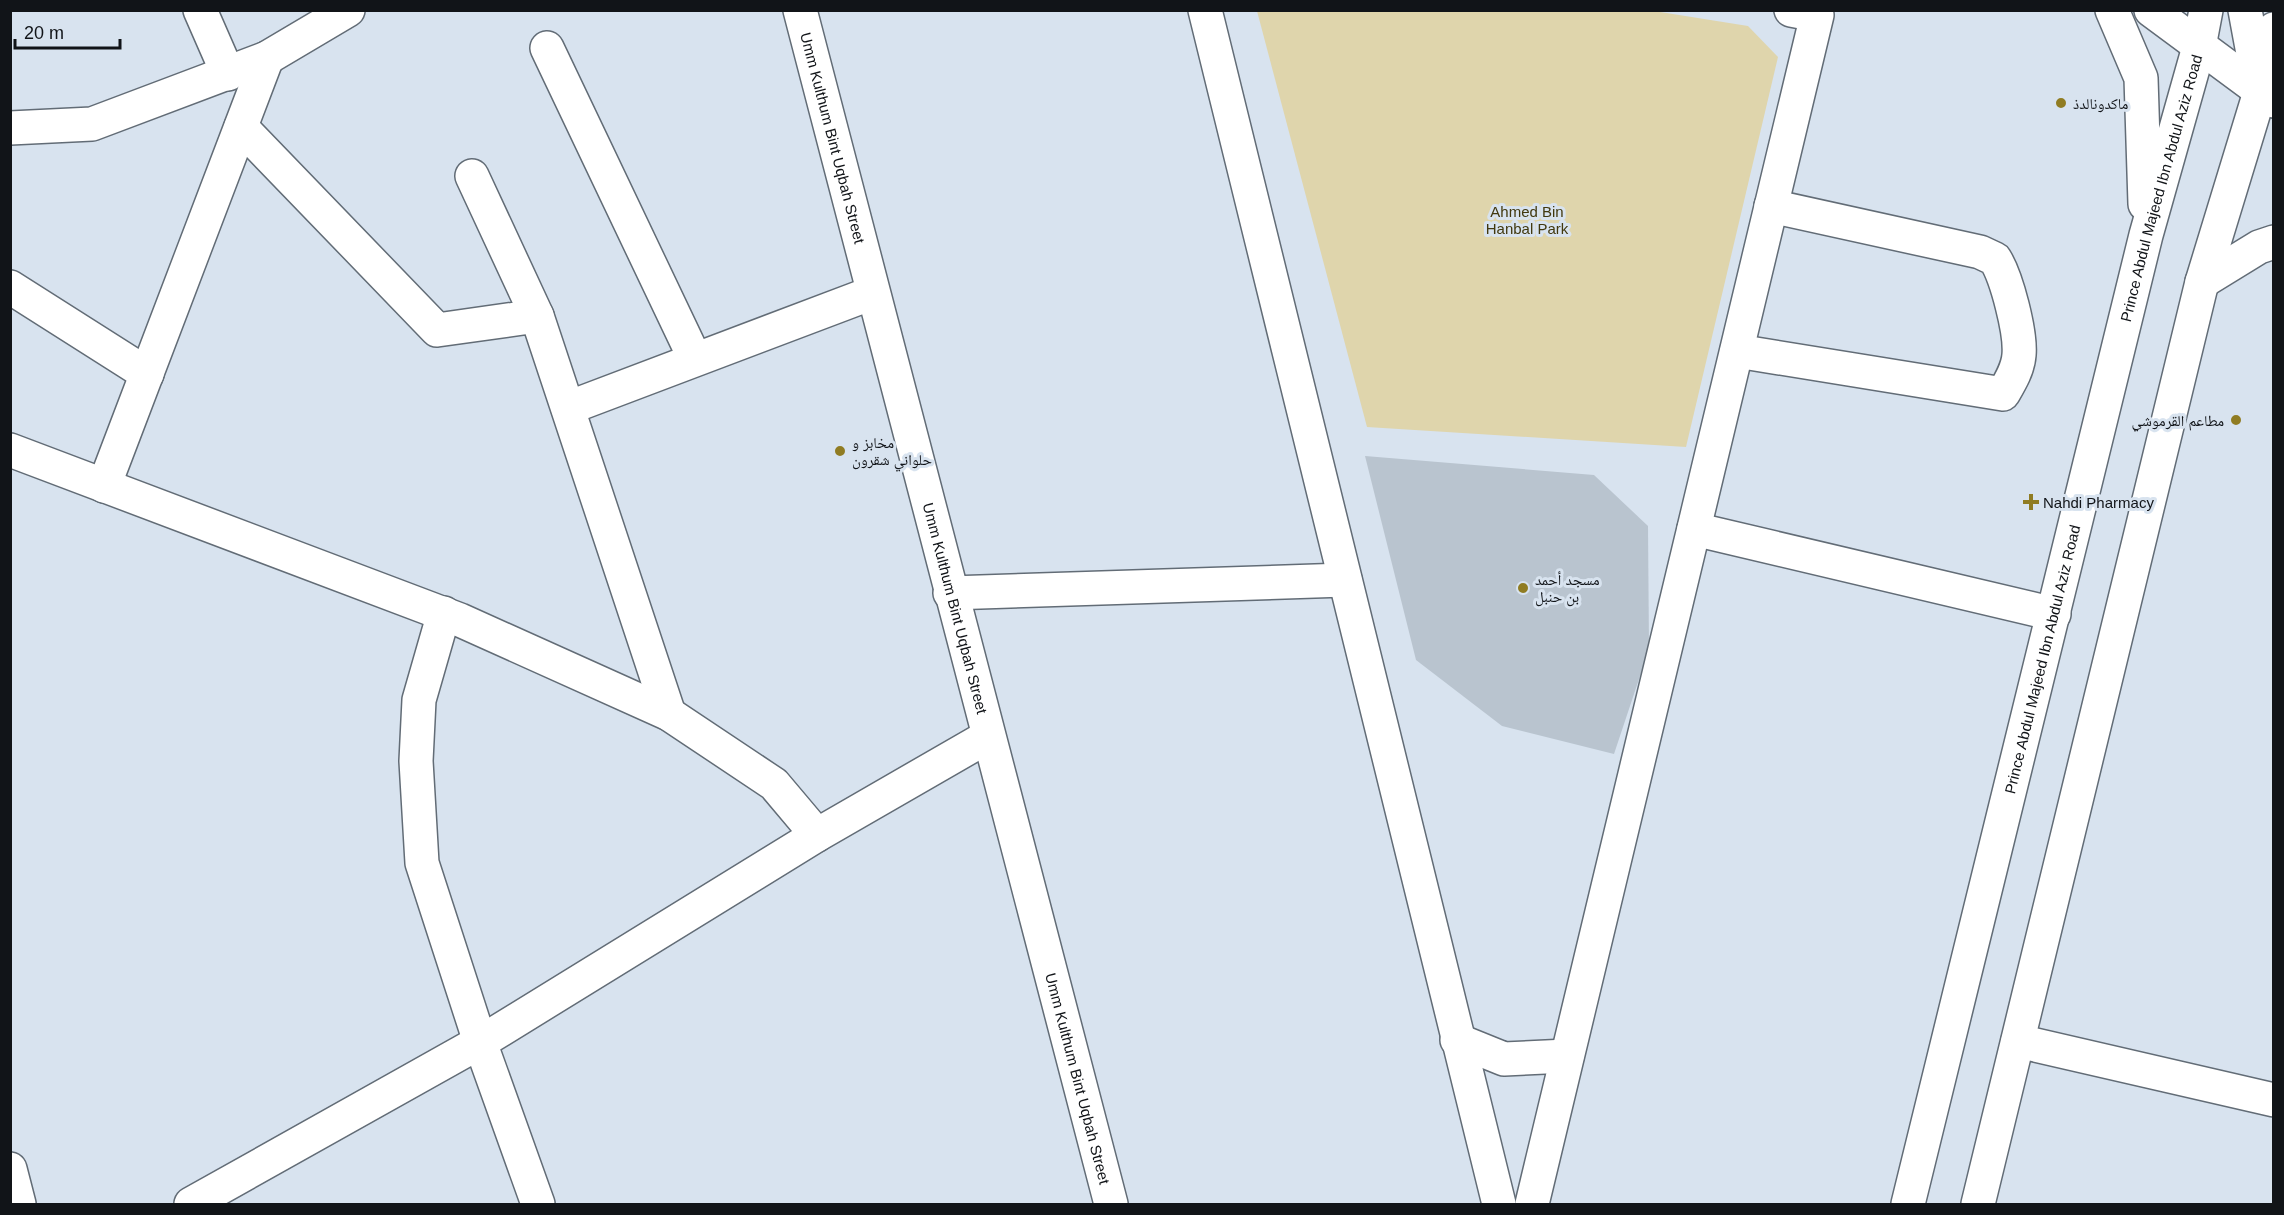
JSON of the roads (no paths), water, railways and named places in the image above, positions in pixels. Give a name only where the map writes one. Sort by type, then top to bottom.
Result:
[{"type":"street","points":[[200,10],[228,74]]},
{"type":"street","points":[[10,128],[92,124],[267,58],[348,10]]},
{"type":"street","name":"Umm Kulthum Bint Uqbah Street","points":[[800,10],[987,737],[1111,1204]]},
{"type":"street","points":[[1205,10],[1499,1204]]},
{"type":"street","points":[[1532,1204],[1817,15],[1791,10]]},
{"type":"street","points":[[2112,10],[2141,78],[2146,235]]},
{"type":"street","points":[[2151,10],[2267,96]]},
{"type":"street","name":"Prince Abdul Majeed Ibn Abdul Aziz Road","points":[[1908,1204],[2146,235],[2199,46],[2206,10]]},
{"type":"street","points":[[1978,1204],[2202,282],[2267,96],[2255,16],[2199,46]]},
{"type":"street","points":[[547,48],[695,360]]},
{"type":"street","points":[[104,486],[267,58]]},
{"type":"street","points":[[241,127],[437,330],[537,315]]},
{"type":"street","points":[[472,176],[537,315],[669,714]]},
{"type":"street","points":[[1737,351],[2003,394],[2014,374],[2019,354],[2010,295],[1995,260],[1980,252],[1771,206]]},
{"type":"street","points":[[2202,282],[2259,247],[2274,242]]},
{"type":"street","points":[[568,408],[872,293]]},
{"type":"street","points":[[14,300],[147,374]]},
{"type":"street","points":[[14,459],[104,486],[444,613],[669,714],[774,784],[817,836]]},
{"type":"street","points":[[1694,529],[2054,614]]},
{"type":"street","points":[[950,593],[1345,580]]},
{"type":"street","points":[[444,613],[419,700],[418,812],[423,863],[480,1042],[538,1204]]},
{"type":"street","points":[[191,1204],[480,1042],[817,836],[987,737]]},
{"type":"street","points":[[1457,1040],[1504,1059],[1567,1056]]},
{"type":"street","points":[[2018,1041],[2274,1100]]},
{"type":"street","points":[[10,1169],[19,1204]]},
{"type":"place","name":"ماكدونالدذ","points":[[2061,103]]},
{"type":"place","name":"مطاعم القرموشي","points":[[2236,420]]},
{"type":"place","name":"مخابز و حلواني شقرون","points":[[840,451]]},
{"type":"place","name":"Nahdi Pharmacy","points":[[2031,502]]},
{"type":"place","name":"مسجد أحمد بن حنبل","points":[[1523,588]]},
{"type":"park label","name":"Ahmed Bin Hanbal Park","points":[[1527,220]]}]
